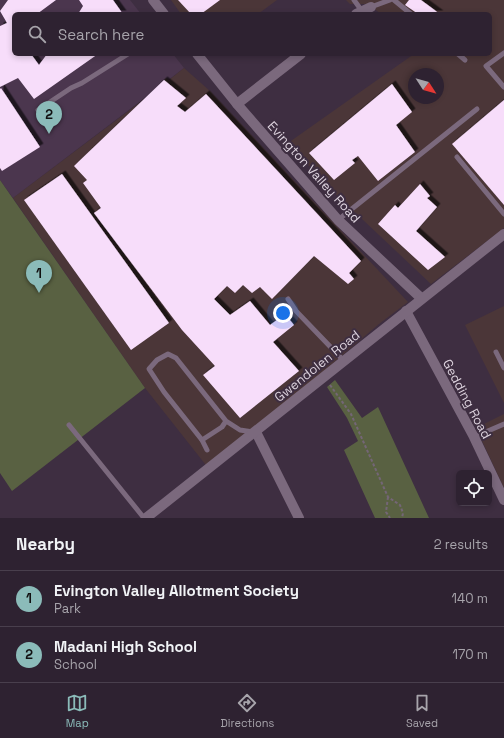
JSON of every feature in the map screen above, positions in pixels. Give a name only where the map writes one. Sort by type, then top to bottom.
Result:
[{"type":"street","points":[[153,0],[162,12]]},
{"type":"street","name":"Evington Valley Road","points":[[199,56],[237,104],[338,220],[421,298]]},
{"type":"street","points":[[237,104],[299,56]]},
{"type":"street","name":"Gwendolen Road","points":[[145,518],[256,432],[421,298],[504,234]]},
{"type":"street","name":"Gedding Road","points":[[406,311],[474,437],[504,500]]},
{"type":"street","points":[[256,432],[299,518]]},
{"type":"lane","points":[[354,0],[363,11],[390,0]]},
{"type":"lane","points":[[394,0],[409,12]]},
{"type":"lane","points":[[504,53],[486,66],[504,88]]},
{"type":"lane","points":[[38,110],[71,88],[125,56]]},
{"type":"lane","points":[[460,56],[465,60]]},
{"type":"lane","points":[[338,220],[476,109]]},
{"type":"lane","points":[[457,157],[504,214]]},
{"type":"lane","points":[[288,299],[296,311],[344,361]]},
{"type":"lane","points":[[496,352],[504,368]]},
{"type":"lane","points":[[208,450],[202,440],[164,392],[149,369],[157,360],[168,354],[176,358],[226,421],[240,430],[256,432]]},
{"type":"lane","points":[[202,440],[222,427],[226,421]]},
{"type":"lane","points":[[474,437],[504,424]]},
{"type":"lane","points":[[69,425],[145,518]]},
{"type":"path","points":[[324,376],[351,414],[388,496],[400,505],[403,513],[402,518]]},
{"type":"path","points":[[388,496],[386,512],[390,518]]},
{"type":"shaded area","points":[[0,0],[130,0],[139,12],[12,12],[12,56],[175,56],[184,68],[13,198],[0,180]]},
{"type":"shaded area","points":[[171,0],[277,0],[261,12],[180,12]]},
{"type":"shaded area","points":[[346,0],[504,0],[504,228],[431,284],[327,186],[288,143],[411,56],[492,56],[492,12],[378,12],[368,4],[350,4]]},
{"type":"shaded area","points":[[184,68],[210,91],[408,302],[379,324],[209,469],[145,388],[13,198],[159,88],[166,78],[169,80]]},
{"type":"shaded area","points":[[504,306],[504,403],[465,325]]},
{"type":"shaded area","points":[[504,414],[504,488],[476,428]]},
{"type":"green space","points":[[0,180],[145,388],[12,491],[0,473]]},
{"type":"green space","points":[[335,380],[362,418],[378,407],[429,518],[375,518],[344,450],[358,441],[347,418],[327,387]]},
{"type":"building","points":[[8,0],[56,0],[40,12],[12,12],[12,56],[32,56],[39,65],[46,56],[95,56],[34,99],[18,78],[0,87],[0,26],[7,23],[0,11]]},
{"type":"building","points":[[79,0],[113,0],[122,12],[79,12],[83,6]]},
{"type":"building","points":[[178,0],[220,0],[204,12],[189,12]]},
{"type":"building","points":[[409,0],[421,0],[437,12],[415,12],[405,5]]},
{"type":"building","points":[[164,80],[186,98],[177,106],[185,112],[206,94],[361,261],[349,273],[354,279],[348,284],[314,256],[272,299],[260,287],[252,293],[243,285],[235,293],[227,286],[214,299],[230,315],[250,301],[270,325],[285,314],[294,325],[273,342],[299,371],[240,418],[203,375],[215,366],[182,330],[94,213],[101,208],[83,183],[87,180],[74,166]]},
{"type":"building","points":[[392,84],[412,112],[396,125],[415,152],[378,181],[358,156],[352,160],[355,163],[334,180],[309,153]]},
{"type":"building","points":[[1,88],[40,147],[2,171],[0,168]]},
{"type":"building","points":[[504,100],[504,205],[452,144]]},
{"type":"building","points":[[62,174],[169,323],[131,350],[24,200]]},
{"type":"building","points":[[420,184],[430,196],[427,198],[437,207],[416,231],[445,257],[428,270],[378,224],[395,205],[398,208]]},
{"type":"place","name":"Madani High School","points":[[49,134]]},
{"type":"place","name":"Evington Valley Allotment Society","points":[[39,293]]}]
